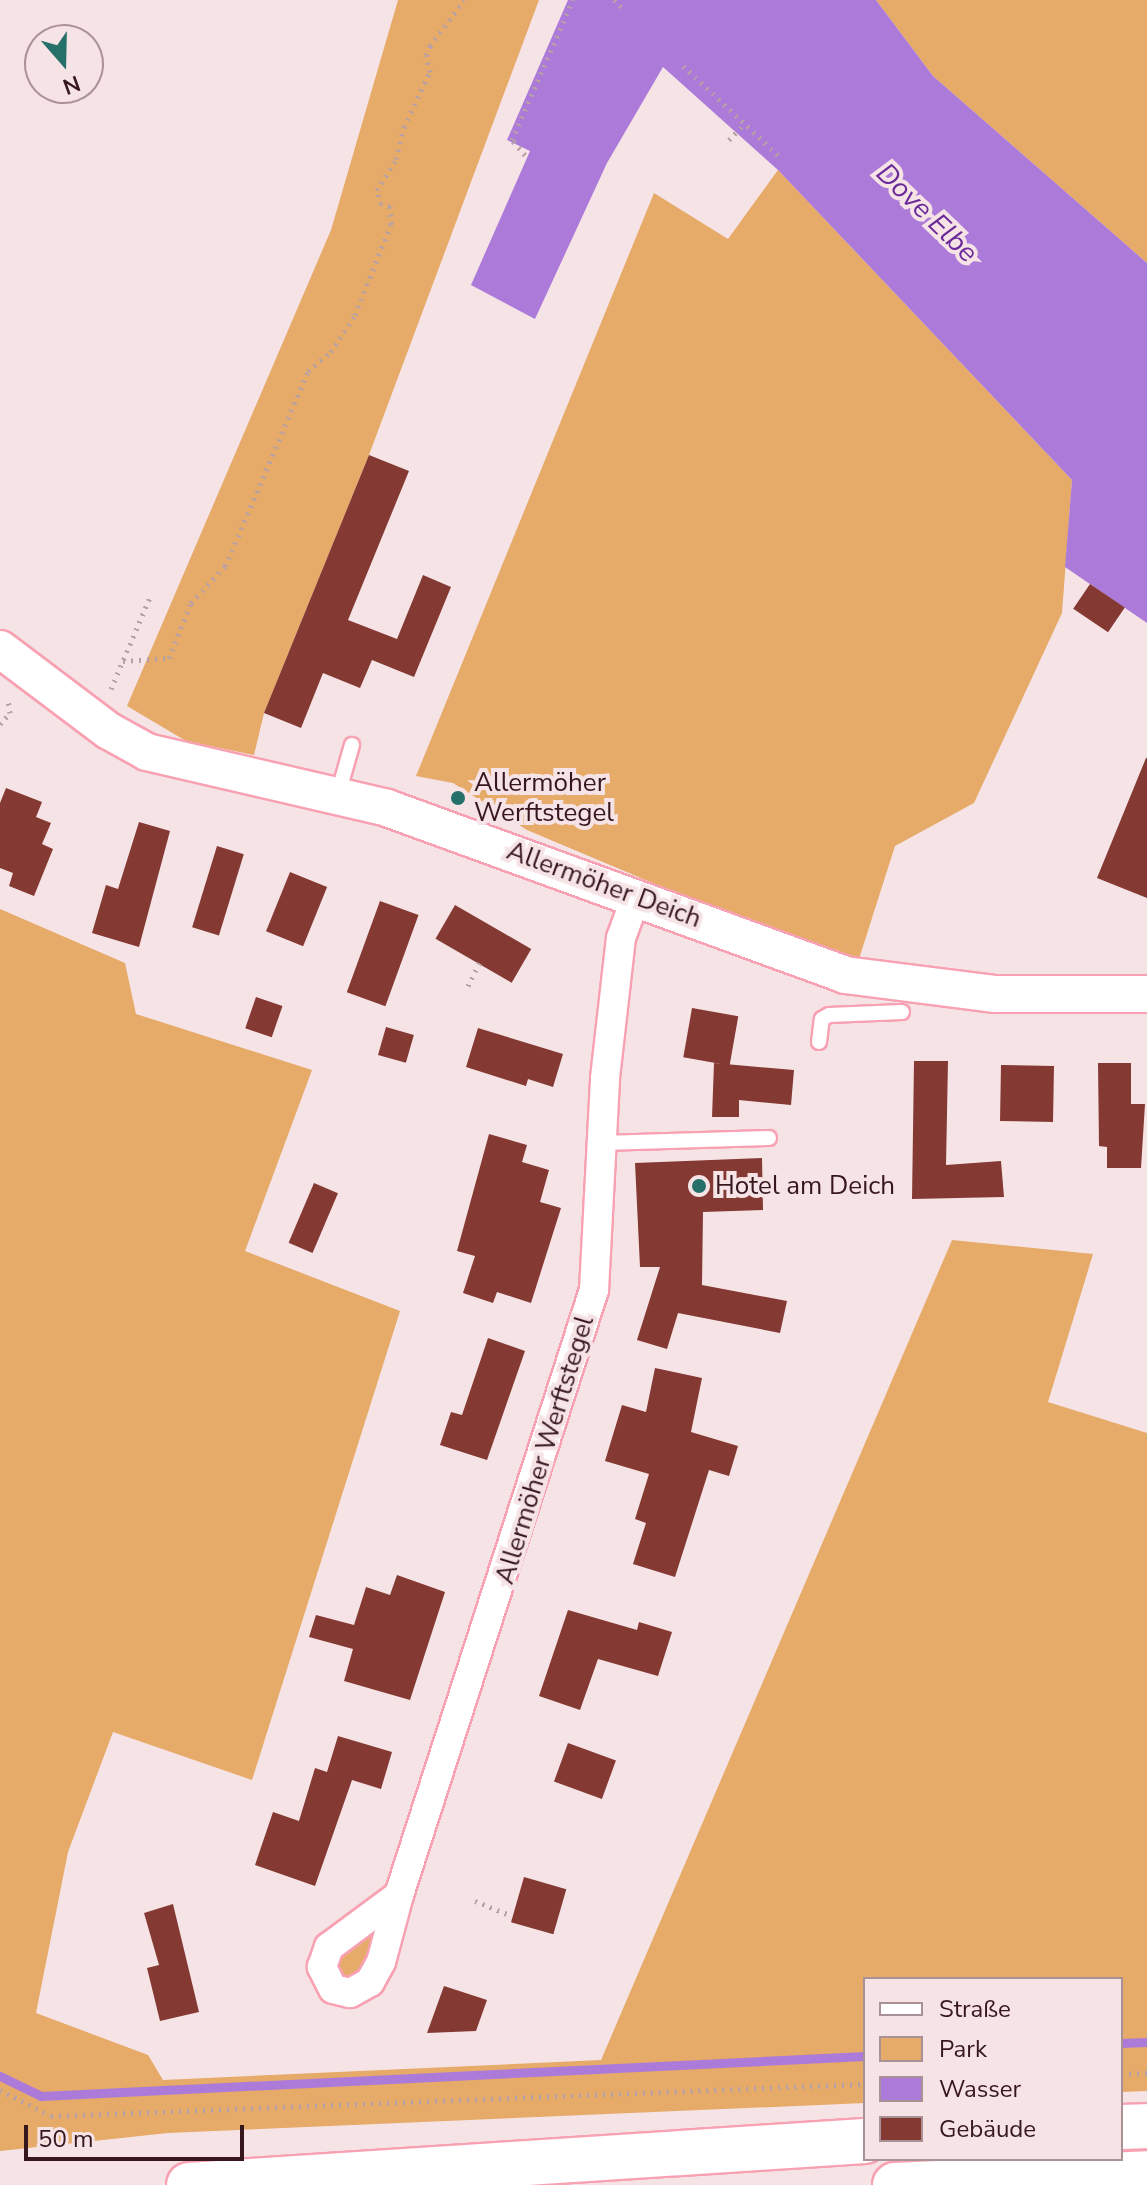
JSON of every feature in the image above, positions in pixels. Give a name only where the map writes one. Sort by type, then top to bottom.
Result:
[{"type":"highway","points":[[1123,2127],[1147,2126]]},
{"type":"highway","points":[[189,2185],[863,2141]]},
{"type":"highway","points":[[895,2185],[1147,2173]]},
{"type":"highway","points":[[1046,2185],[1091,2175]]},
{"type":"street","name":"Allermöher Deich","points":[[0,649],[109,731],[147,752],[338,795],[449,828],[845,975],[996,994],[1147,994]]},
{"type":"street","name":"Allermöher Werftstegel","points":[[399,1895],[594,1290],[601,1143],[621,938],[636,897]]},
{"type":"lane","points":[[338,795],[352,745]]},
{"type":"lane","points":[[819,1042],[822,1019],[829,1015],[902,1012]]},
{"type":"lane","points":[[601,1143],[769,1138]]},
{"type":"path","points":[[123,661],[169,658],[191,603],[230,555],[308,371],[331,352],[355,315],[391,224],[390,206],[381,204],[377,190],[396,159],[404,127],[430,72],[426,55],[430,46],[464,0]]},
{"type":"path","points":[[525,155],[512,140],[573,0]]},
{"type":"path","points":[[614,0],[622,8]]},
{"type":"path","points":[[683,66],[778,155]]},
{"type":"path","points":[[729,140],[743,125]]},
{"type":"path","points":[[111,689],[150,597]]},
{"type":"path","points":[[468,986],[481,959]]},
{"type":"path","points":[[475,1901],[507,1914]]},
{"type":"path","points":[[1123,2074],[1147,2073]]},
{"type":"path","points":[[0,2090],[51,2116],[863,2084]]},
{"type":"green space","points":[[398,0],[539,0],[369,455],[264,713],[254,755],[186,741],[127,706],[331,230]]},
{"type":"green space","points":[[876,0],[1147,0],[1147,263],[933,76]]},
{"type":"green space","points":[[778,170],[1072,480],[1062,613],[974,803],[895,846],[858,962],[750,924],[527,830],[453,783],[416,776],[654,193],[728,239]]},
{"type":"green space","points":[[0,909],[125,963],[136,1014],[312,1070],[245,1251],[400,1311],[252,1780],[113,1732],[68,1852],[36,2013],[148,2055],[163,2080],[601,2060],[952,1240],[1093,1254],[1048,1402],[1147,1433],[1147,2091],[1123,2092],[1123,1977],[863,1977],[863,2103],[168,2133],[0,2151]]},
{"type":"green space","points":[[378,1924],[368,1962],[353,1980],[340,1978],[336,1962]]},
{"type":"water","name":"Dove Elbe","points":[[568,0],[876,0],[933,76],[1147,263],[1147,623],[1065,567],[1072,480],[778,170],[663,67],[607,163],[535,319],[471,285],[530,151],[507,140]]},
{"type":"building","points":[[369,455],[409,471],[348,620],[397,639],[423,575],[451,587],[414,677],[372,660],[360,688],[323,673],[301,728],[264,713]]},
{"type":"building","points":[[1090,584],[1125,607],[1108,632],[1073,609]]},
{"type":"building","points":[[1147,758],[1147,898],[1097,878]]},
{"type":"building","points":[[6,788],[42,802],[36,817],[51,823],[42,844],[53,849],[34,896],[9,886],[13,873],[0,868],[0,803]]},
{"type":"building","points":[[139,822],[170,831],[139,947],[92,933],[106,885],[118,889]]},
{"type":"building","points":[[217,846],[244,854],[219,935],[192,927]]},
{"type":"building","points":[[290,872],[327,887],[303,946],[266,931]]},
{"type":"building","points":[[380,901],[419,915],[385,1006],[347,992]]},
{"type":"building","points":[[455,905],[531,949],[512,983],[435,939]]},
{"type":"building","points":[[256,997],[282,1006],[272,1037],[245,1028]]},
{"type":"building","points":[[692,1008],[738,1016],[730,1065],[683,1057]]},
{"type":"building","points":[[386,1027],[414,1035],[406,1063],[378,1055]]},
{"type":"building","points":[[478,1028],[563,1054],[553,1087],[528,1079],[526,1086],[466,1067]]},
{"type":"building","points":[[914,1061],[948,1061],[946,1165],[1001,1161],[1004,1197],[912,1199]]},
{"type":"building","points":[[714,1063],[794,1070],[791,1105],[739,1100],[739,1117],[712,1117]]},
{"type":"building","points":[[1098,1063],[1131,1063],[1131,1104],[1145,1104],[1141,1168],[1107,1168],[1107,1147],[1099,1146]]},
{"type":"building","points":[[1001,1065],[1054,1066],[1053,1122],[1000,1121]]},
{"type":"building","points":[[489,1134],[527,1145],[522,1162],[549,1170],[540,1202],[561,1208],[531,1303],[497,1292],[493,1303],[463,1293],[475,1256],[457,1251]]},
{"type":"building","points":[[762,1158],[763,1210],[703,1212],[702,1285],[787,1301],[780,1333],[678,1313],[667,1349],[637,1340],[660,1267],[640,1267],[635,1163]]},
{"type":"building","points":[[314,1183],[338,1193],[313,1253],[289,1243]]},
{"type":"building","points":[[488,1338],[525,1351],[487,1460],[440,1445],[451,1412],[462,1415]]},
{"type":"building","points":[[655,1368],[702,1378],[691,1432],[738,1446],[729,1476],[709,1470],[675,1577],[633,1564],[646,1523],[635,1519],[649,1474],[605,1461],[622,1405],[646,1412]]},
{"type":"building","points":[[397,1575],[445,1592],[410,1700],[344,1681],[353,1649],[309,1637],[316,1615],[354,1625],[366,1587],[390,1595]]},
{"type":"building","points":[[568,1610],[637,1630],[639,1622],[672,1632],[658,1676],[598,1659],[580,1710],[539,1696]]},
{"type":"building","points":[[338,1736],[392,1752],[381,1789],[352,1780],[315,1886],[255,1865],[273,1812],[299,1821],[315,1768],[327,1772]]},
{"type":"building","points":[[568,1743],[616,1760],[602,1799],[554,1782]]},
{"type":"building","points":[[524,1877],[566,1889],[553,1934],[511,1922]]},
{"type":"building","points":[[173,1904],[199,2012],[160,2021],[147,1968],[159,1965],[144,1913]]},
{"type":"building","points":[[444,1986],[487,2000],[476,2031],[427,2033]]},
{"type":"waterway","points":[[1123,2043],[1147,2042]]},
{"type":"waterway","points":[[0,2076],[41,2096],[863,2056]]},
{"type":"place","name":"Allermöher Werftstegel","points":[[458,798]]},
{"type":"place","name":"Hotel am Deich","points":[[699,1186]]}]
